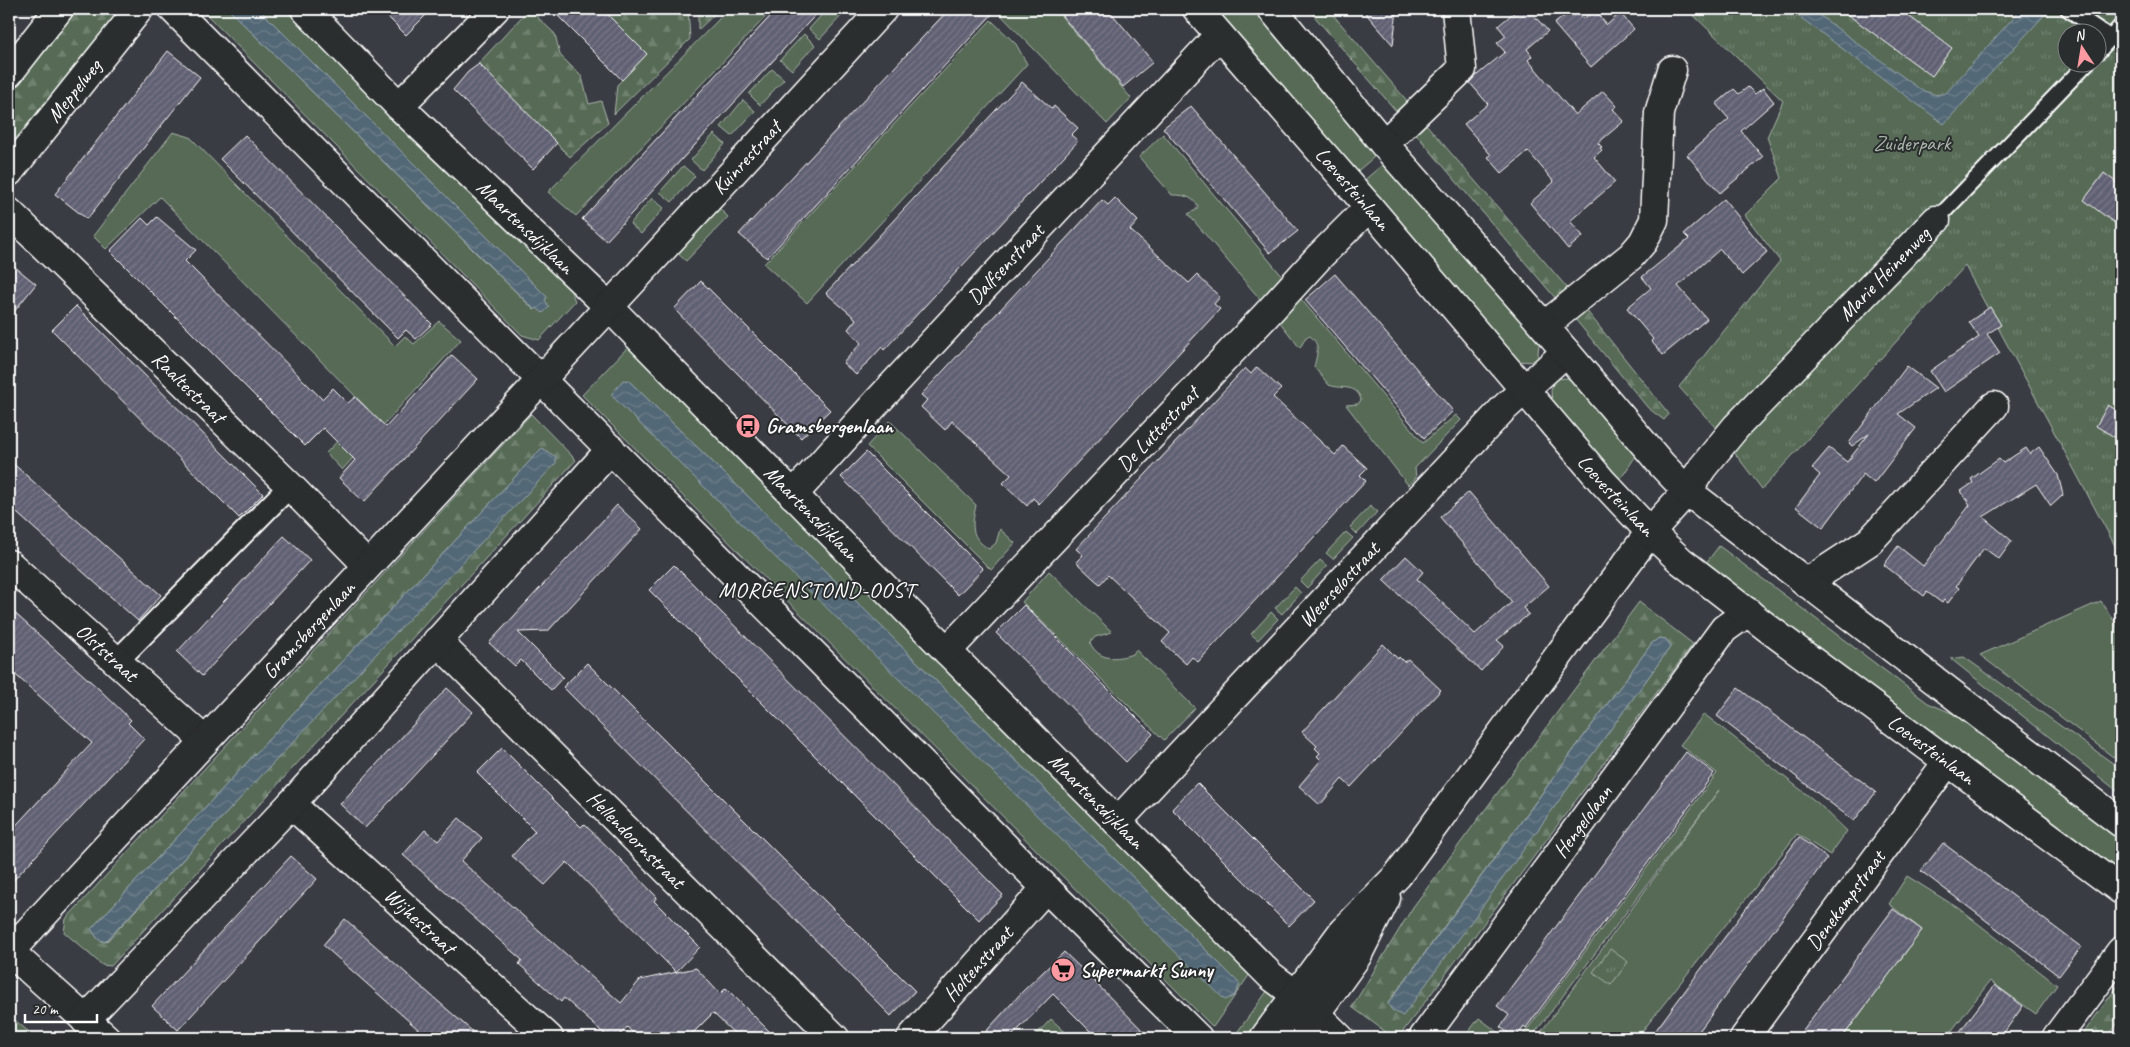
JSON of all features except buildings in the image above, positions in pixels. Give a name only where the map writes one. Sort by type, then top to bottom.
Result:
[{"type":"street","points":[[9,73],[59,9]]},
{"type":"street","name":"Meppelweg","points":[[9,172],[139,9]]},
{"type":"street","points":[[173,9],[542,378],[1046,888],[1198,1038]]},
{"type":"street","name":"Maartensdijklaan","points":[[305,9],[399,106],[608,306],[947,651],[1271,976],[1295,994],[1340,1038]]},
{"type":"street","points":[[399,106],[495,9]]},
{"type":"street","name":"Kuinrestraat","points":[[608,306],[883,9]]},
{"type":"street","name":"Loevesteinlaan","points":[[1197,9],[1525,388],[1627,509],[1681,562],[2121,890]]},
{"type":"street","points":[[1272,9],[1384,144],[1544,326],[1662,465],[1687,491],[2121,823]]},
{"type":"street","points":[[1384,144],[1462,69],[1456,9]]},
{"type":"street","name":"Dalfsenstraat","points":[[793,495],[1219,35]]},
{"type":"street","points":[[1544,326],[1631,256],[1643,242],[1654,220],[1659,113],[1672,70]]},
{"type":"street","name":"De Luttestraat","points":[[947,651],[1318,258],[1369,207]]},
{"type":"street","name":"Raaltestraat","points":[[9,212],[290,486],[368,565]]},
{"type":"street","name":"Marie Heinenweg","points":[[1687,491],[1703,467],[1736,427],[1936,220]]},
{"type":"street","name":"Gramsbergenlaan","points":[[9,952],[608,306]]},
{"type":"street","name":"Weerselostraat","points":[[1117,822],[1493,419],[1566,352]]},
{"type":"street","points":[[1806,583],[1870,541],[1994,406]]},
{"type":"street","points":[[84,1020],[290,804],[611,449]]},
{"type":"street","points":[[117,662],[290,486]]},
{"type":"street","points":[[1264,1038],[1343,930],[1397,876],[1650,532],[1687,491]]},
{"type":"street","name":"Olststraat","points":[[9,564],[205,741]]},
{"type":"street","name":"Hengelolaan","points":[[1423,1038],[1724,629],[1748,612]]},
{"type":"street","name":"Hellendoornstraat","points":[[437,641],[835,1038]]},
{"type":"street","name":"Denekampstraat","points":[[1744,1038],[1948,761]]},
{"type":"street","name":"Wijhestraat","points":[[290,804],[549,1038]]},
{"type":"street","points":[[1298,1038],[1357,956],[1397,876]]},
{"type":"street","name":"Holtenstraat","points":[[911,1038],[1046,888]]},
{"type":"street","points":[[2056,1038],[2121,950]]},
{"type":"street","points":[[9,952],[106,1038]]},
{"type":"lane","points":[[2068,9],[2111,38]]},
{"type":"lane","points":[[2108,41],[2121,26]]},
{"type":"lane","name":"Marie Heinenweg","points":[[1936,220],[2078,72]]},
{"type":"green space","points":[[70,9],[128,9],[9,153],[9,86]]},
{"type":"green space","points":[[204,9],[228,9],[534,310],[537,307],[544,312],[547,297],[259,9],[291,9],[568,284],[575,301],[539,340],[522,335],[204,12]]},
{"type":"green space","points":[[529,9],[555,34],[560,55],[582,77],[589,104],[601,101],[608,123],[570,157],[478,64]]},
{"type":"green space","points":[[602,9],[688,9],[690,39],[614,114],[617,85],[647,54]]},
{"type":"green space","points":[[698,9],[720,9],[698,30]]},
{"type":"green space","points":[[729,9],[773,9],[576,216],[548,192]]},
{"type":"green space","points":[[827,9],[838,9],[843,14],[820,39],[809,29]]},
{"type":"green space","points":[[995,9],[1055,9],[1131,98],[1107,124]]},
{"type":"green space","points":[[1231,9],[1259,9],[1381,151],[1353,175],[1220,18]]},
{"type":"green space","points":[[1308,9],[1328,9],[1409,103],[1397,112]]},
{"type":"green space","name":"Zuiderpark","points":[[1687,9],[2121,9],[2121,557],[1965,266],[1762,489],[1714,426],[1679,387],[1780,261],[1745,215],[1782,178],[1767,137],[1783,101]]},
{"type":"green space","points":[[991,20],[1016,44],[1027,64],[807,303],[764,264]]},
{"type":"green space","points":[[804,34],[815,45],[792,70],[780,60]]},
{"type":"green space","points":[[772,69],[784,79],[760,105],[749,94]]},
{"type":"green space","points":[[743,100],[755,111],[732,136],[721,127]]},
{"type":"green space","points":[[1425,123],[1570,291],[1557,300],[1416,134]]},
{"type":"green space","points":[[173,132],[190,137],[395,346],[405,336],[414,344],[439,321],[461,340],[342,470],[326,453],[368,409],[160,197],[106,249],[93,236]]},
{"type":"green space","points":[[714,134],[725,144],[702,170],[691,160]]},
{"type":"green space","points":[[1163,134],[1288,283],[1265,305],[1188,214],[1196,210],[1198,206],[1193,200],[1180,195],[1172,195],[1139,157]]},
{"type":"green space","points":[[1388,160],[1536,332],[1539,344],[1537,362],[1517,361],[1361,183]]},
{"type":"green space","points":[[683,166],[695,176],[672,202],[660,192]]},
{"type":"green space","points":[[652,198],[664,208],[641,234],[630,224]]},
{"type":"green space","points":[[718,207],[728,217],[686,261],[675,251]]},
{"type":"green space","points":[[1300,298],[1423,443],[1456,415],[1461,420],[1415,468],[1416,478],[1408,485],[1346,405],[1358,404],[1361,400],[1356,391],[1329,385],[1314,367],[1317,346],[1313,339],[1310,336],[1306,337],[1300,348],[1279,321]]},
{"type":"green space","points":[[1586,310],[1669,414],[1664,420],[1648,408],[1575,319]]},
{"type":"green space","points":[[629,346],[1252,971],[1213,1027],[582,395]],"holes":[[[623,381],[629,381],[854,599],[1240,984],[1234,996],[820,600],[611,395]]]},
{"type":"green space","points":[[1567,378],[1580,385],[1639,451],[1618,483],[1552,401],[1551,391],[1554,379]]},
{"type":"green space","points":[[531,414],[576,460],[111,966],[102,965],[64,932],[66,919]],"holes":[[[542,448],[301,733],[106,942],[98,939],[91,929]]]},
{"type":"green space","points":[[890,421],[976,505],[973,525],[978,540],[989,549],[996,543],[1000,529],[1015,543],[991,570],[867,446]]},
{"type":"green space","points":[[1370,506],[1377,512],[1357,534],[1350,527]]},
{"type":"green space","points":[[1346,532],[1353,538],[1333,559],[1326,553]]},
{"type":"green space","points":[[1719,546],[1928,703],[1975,723],[2121,835],[2121,877],[1706,563]]},
{"type":"green space","points":[[1320,560],[1327,566],[1307,588],[1300,581]]},
{"type":"green space","points":[[1049,571],[1112,632],[1095,637],[1090,643],[1094,649],[1109,658],[1133,654],[1136,650],[1195,708],[1164,740],[1022,602]]},
{"type":"green space","points":[[1295,587],[1301,593],[1282,614],[1275,608]]},
{"type":"green space","points":[[2101,601],[2121,632],[2121,763],[1980,655]]},
{"type":"green space","points":[[1639,602],[1693,644],[1398,1038],[1394,1038],[1352,1007],[1413,907]],"holes":[[[1659,638],[1666,639],[1671,646],[1403,1015],[1392,1010],[1388,1003],[1652,643]]]},
{"type":"green space","points":[[1271,612],[1278,619],[1258,640],[1251,634]]},
{"type":"green space","points":[[1964,657],[2121,769],[2121,794],[1951,659]]},
{"type":"green space","points":[[1704,714],[1819,804],[1847,831],[1830,855],[1797,834],[1637,1038],[1540,1038],[1538,1036],[1719,790],[1531,1038],[1521,1038],[1717,773],[1680,745]]},
{"type":"green space","points":[[1907,876],[1958,908],[2057,985],[2036,1014],[1990,981],[1946,1038],[1842,1038],[1922,930],[1889,904]]},
{"type":"green space","points":[[1610,949],[1628,962],[1611,985],[1593,972]]},
{"type":"green space","points":[[2121,981],[2121,1019],[2107,1038],[2080,1038]]},
{"type":"green space","points":[[1271,986],[1279,995],[1253,1038],[1233,1038]]},
{"type":"green space","points":[[9,1015],[36,1038],[9,1038]]},
{"type":"green space","points":[[1479,1018],[1506,1038],[1464,1038]]},
{"type":"green space","points":[[1051,1019],[1072,1038],[1033,1038]]},
{"type":"water","points":[[228,9],[259,9],[547,297],[545,300],[549,307],[543,313],[537,308],[535,310]]},
{"type":"water","points":[[1789,9],[1811,9],[1921,90],[1937,95],[1946,93],[2021,9],[2049,10],[1944,124]]},
{"type":"water","points":[[623,380],[629,381],[854,599],[1240,984],[1234,996],[1225,1000],[611,395]]},
{"type":"water","points":[[542,448],[556,457],[556,463],[105,942],[98,939],[91,929]]},
{"type":"water","points":[[1659,638],[1666,639],[1671,646],[1403,1016],[1392,1010],[1388,1004],[1652,643]]},
{"type":"place","name":"Gramsbergenlaan","points":[[748,426]]},
{"type":"place","name":"Supermarkt Sunny","points":[[1063,970]]},
{"type":"district","name":"MORGENSTOND-OOST","points":[[817,589]]}]
